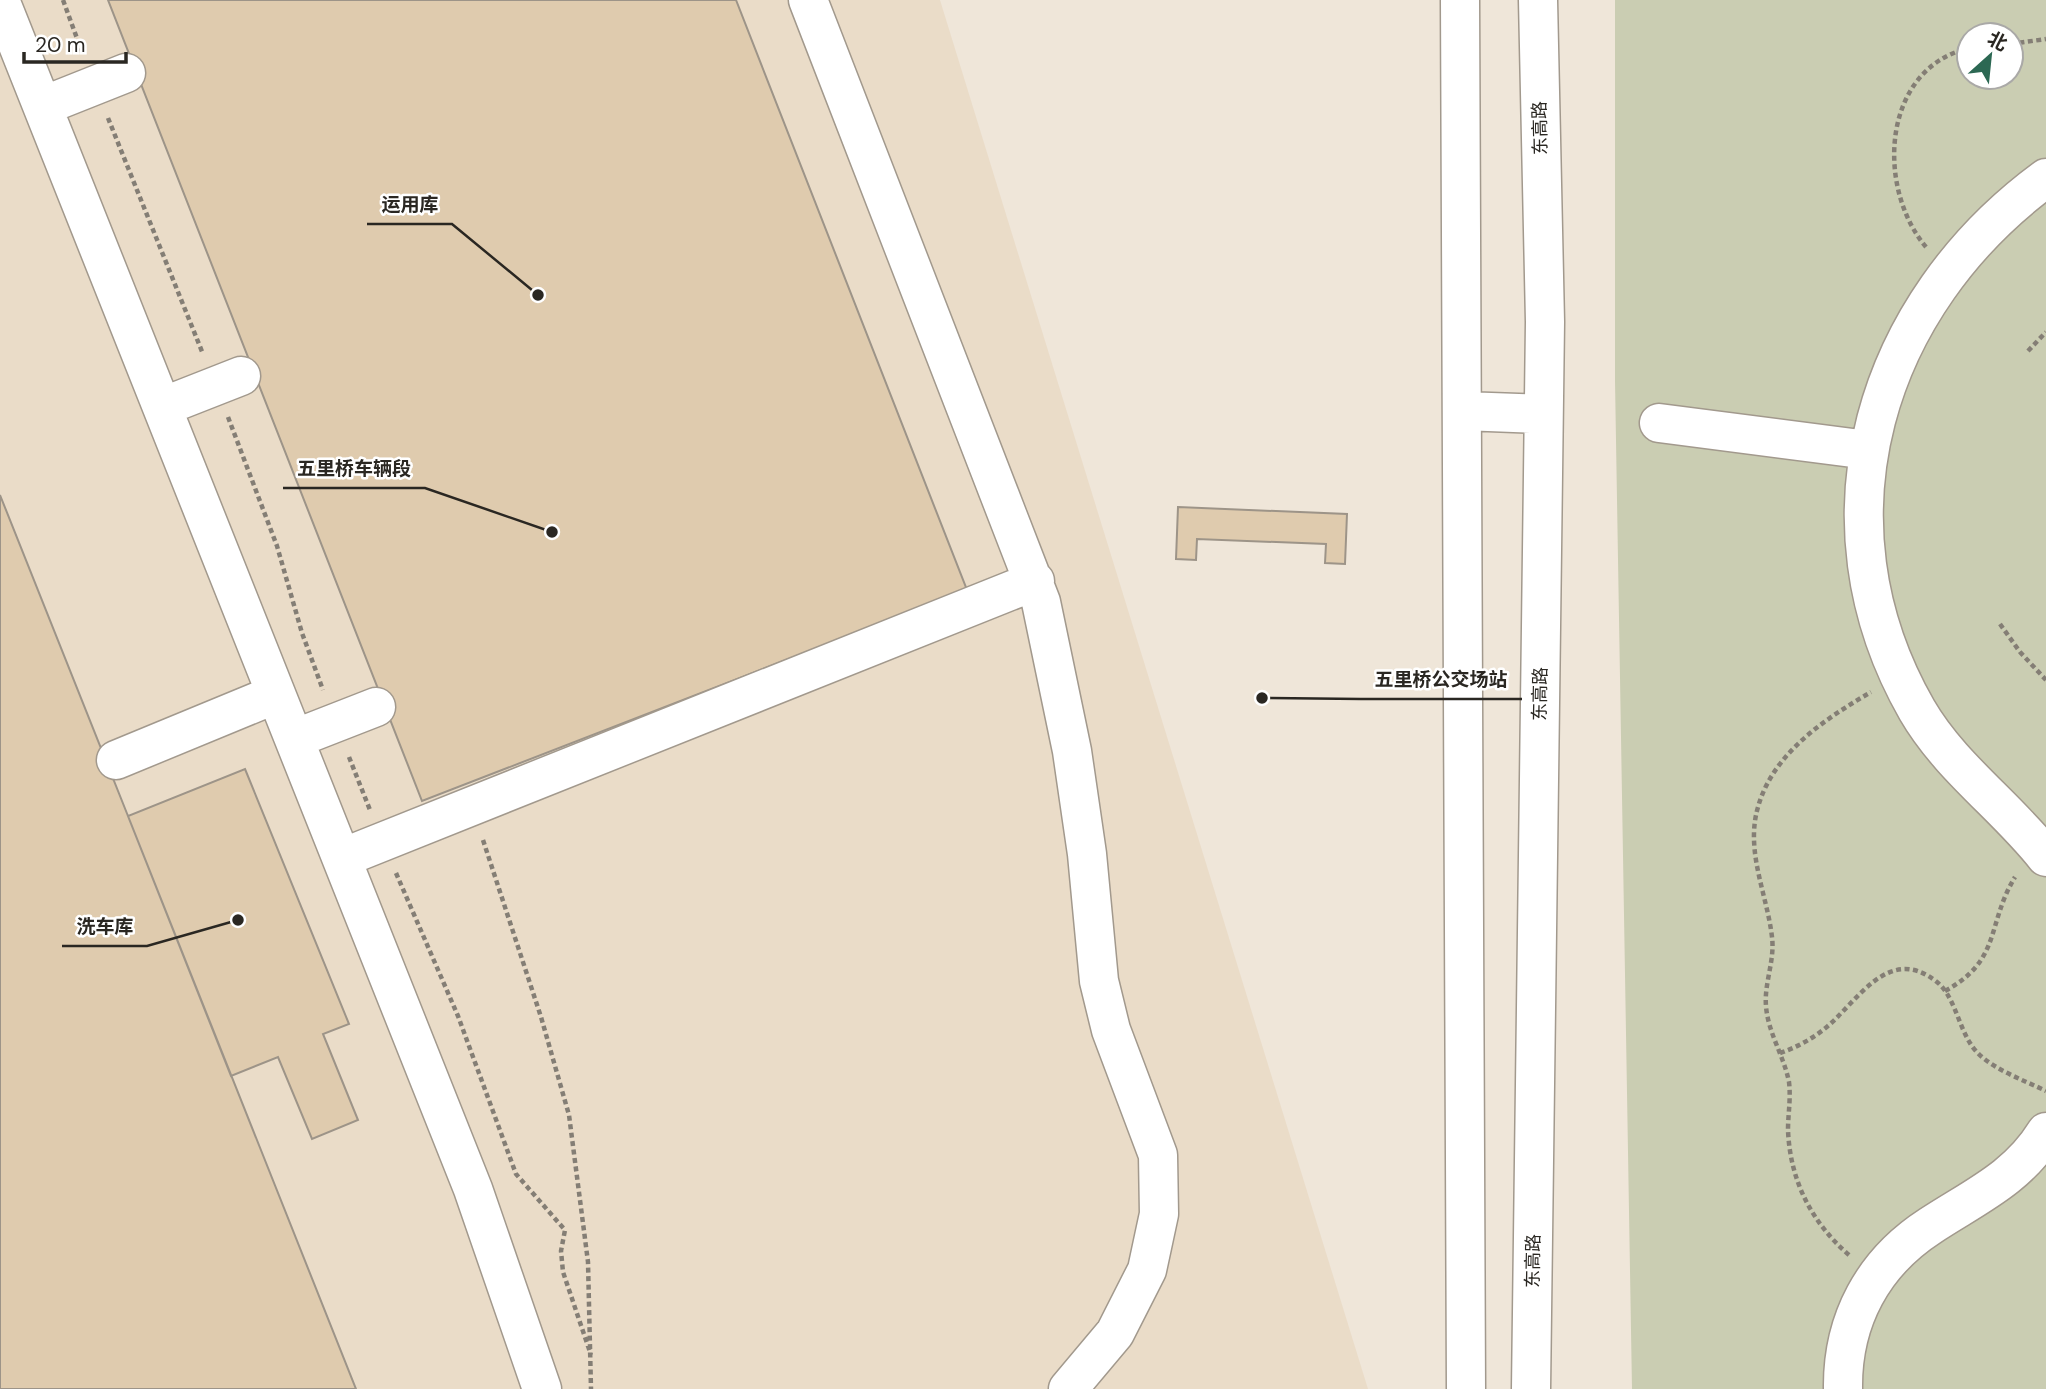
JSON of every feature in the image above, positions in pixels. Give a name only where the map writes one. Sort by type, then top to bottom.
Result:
[{"type":"street","points":[[0,0],[477,1199],[542,1389]]},
{"type":"street","points":[[808,0],[1035,582],[1056,663],[1072,751],[1087,854],[1099,981],[1111,1030],[1151,1129],[1160,1168],[1157,1232],[1140,1290],[1115,1333],[1068,1389]]},
{"type":"street","points":[[1460,0],[1466,1389]]},
{"type":"street","name":"东高路","points":[[1531,1389],[1545,322],[1538,0]]},
{"type":"street","points":[[43,106],[111,79]]},
{"type":"street","points":[[2041,850],[1941,745],[1899,677],[1884,638],[1865,555],[1862,512],[1868,450],[1885,389],[1917,321],[1951,268],[1991,224],[2046,178]]},
{"type":"street","points":[[162,407],[229,381]]},
{"type":"street","points":[[1463,411],[1544,414]]},
{"type":"street","points":[[1659,424],[1868,450]]},
{"type":"street","points":[[342,858],[1035,582]]},
{"type":"street","points":[[116,760],[276,694]]},
{"type":"street","points":[[295,739],[376,706]]},
{"type":"street","points":[[1843,1389],[1849,1333],[1861,1301],[1876,1275],[1916,1235],[2010,1176],[2025,1162],[2046,1132]]},
{"type":"path","points":[[63,0],[111,79],[229,381],[302,632],[383,841],[458,1016],[516,1174],[565,1230],[561,1251],[562,1268],[591,1355]]},
{"type":"path","points":[[2025,42],[2046,39]]},
{"type":"path","points":[[1951,268],[1924,244],[1905,211],[1894,179],[1892,153],[1898,123],[1919,82],[1937,62],[1955,54]]},
{"type":"path","points":[[2028,351],[2046,332]]},
{"type":"path","points":[[2000,624],[2020,652],[2046,680]]},
{"type":"path","points":[[1876,1275],[1832,1239],[1802,1196],[1790,1154],[1790,1088],[1766,1010],[1773,943],[1755,859],[1754,833],[1758,806],[1777,767],[1801,741],[1844,708],[1899,677]]},
{"type":"path","points":[[471,806],[513,928],[568,1108],[585,1224],[591,1389]]},
{"type":"path","points":[[1945,991],[1964,979],[1982,962],[1991,944],[2001,901],[2041,850]]},
{"type":"path","points":[[1780,1053],[1824,1029],[1865,988],[1890,972],[1907,970],[1922,974],[1945,991],[1976,1051],[2046,1091]]},
{"type":"shaded area","points":[[0,0],[940,0],[1368,1389],[0,1389]]},
{"type":"green space","points":[[1615,0],[2046,0],[2046,1389],[1632,1389],[1615,381]]},
{"type":"building","points":[[108,0],[736,0],[967,590],[422,801]]},
{"type":"building","points":[[0,495],[128,816],[356,1389],[0,1389]]},
{"type":"building","points":[[1178,507],[1347,514],[1345,564],[1325,563],[1326,544],[1197,539],[1196,560],[1176,559]]},
{"type":"building","points":[[245,769],[349,1024],[323,1034],[358,1120],[312,1139],[278,1057],[231,1076],[128,816]]},
{"type":"place","name":"运用库","points":[[538,295]]},
{"type":"place","name":"五里桥车辆段","points":[[552,532]]},
{"type":"place","name":"五里桥公交场站","points":[[1262,698]]},
{"type":"place","name":"洗车库","points":[[238,920]]}]
